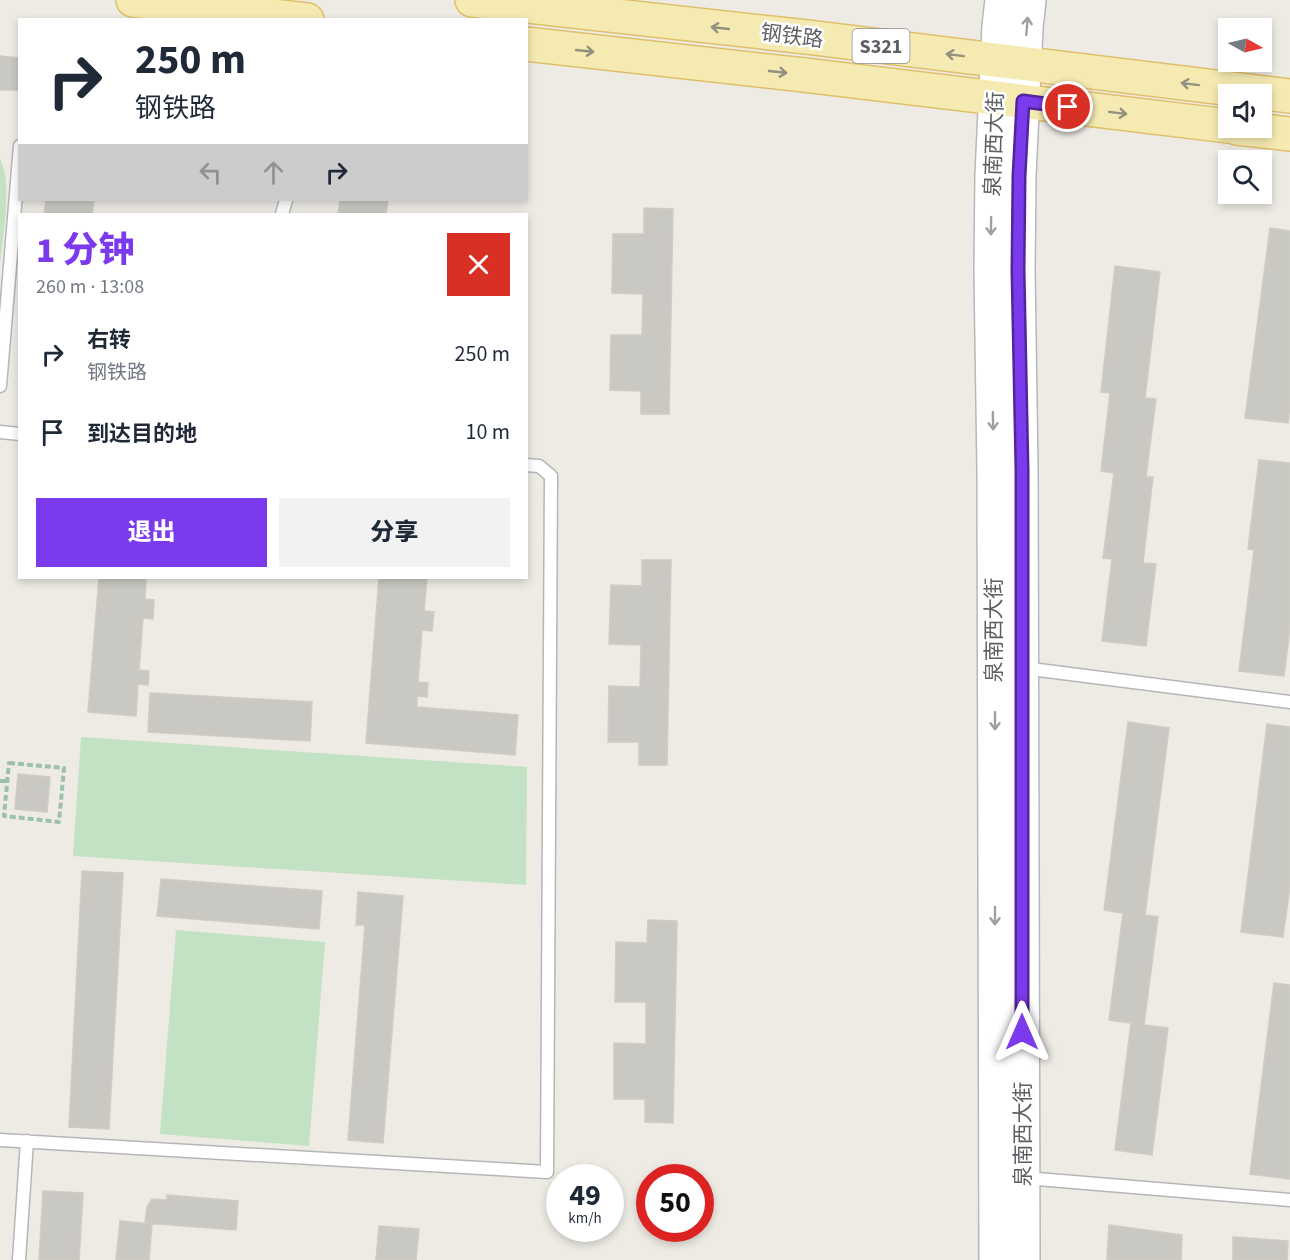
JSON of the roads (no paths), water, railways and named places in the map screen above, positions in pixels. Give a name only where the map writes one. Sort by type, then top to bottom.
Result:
[{"type":"main road","points":[[133,0],[290,18]]},
{"type":"main road","name":"钢铁路","points":[[472,0],[796,36],[1290,96]]},
{"type":"main road","name":"泉南西大街","points":[[996,1260],[994,471],[991,270],[992,175],[1009,100],[1011,62],[1002,0]]},
{"type":"main road","name":"泉南西大街","points":[[1011,62],[1026,28],[1029,0]]},
{"type":"main road","name":"钢铁路","points":[[528,44],[1218,125]]},
{"type":"main road","name":"泉南西大街","points":[[1009,100],[1019,176],[1018,270],[1022,470],[1023,1260]]},
{"type":"main road","points":[[1272,132],[1290,134]]},
{"type":"lane","points":[[0,386],[18,170]]},
{"type":"lane","points":[[0,432],[18,434]]},
{"type":"lane","points":[[0,1140],[547,1172],[551,476],[539,466],[528,465]]},
{"type":"lane","points":[[1022,668],[1290,702]]},
{"type":"lane","points":[[19,1260],[27,1141]]},
{"type":"lane","points":[[1023,1178],[1290,1200]]}]
